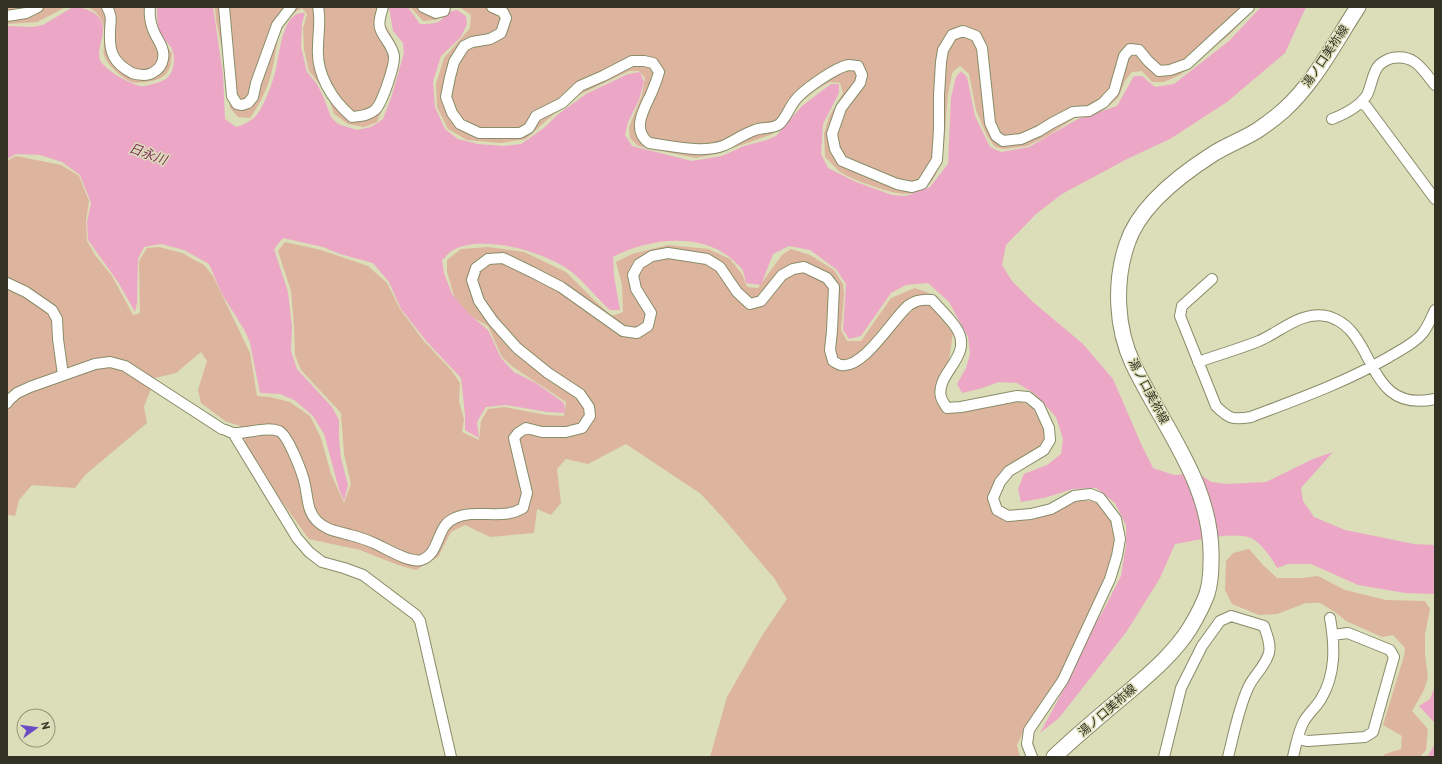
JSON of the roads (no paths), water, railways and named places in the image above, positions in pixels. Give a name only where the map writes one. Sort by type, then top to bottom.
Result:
[{"type":"main road","name":"湯ノ口美祢線","points":[[1054,757],[1163,662],[1189,629],[1206,595],[1211,573],[1212,546],[1207,514],[1190,467],[1132,362],[1123,333],[1118,299],[1121,270],[1127,243],[1141,216],[1160,196],[1213,154],[1258,130],[1284,110],[1307,86],[1358,7]]},
{"type":"street","points":[[7,16],[26,13],[38,7]]},
{"type":"street","points":[[107,7],[112,16],[110,51],[122,67],[135,74],[149,75],[159,69],[164,59],[162,46],[155,33],[149,15],[150,7]]},
{"type":"street","points":[[224,7],[232,96],[237,104],[242,105],[248,103],[253,97],[256,82],[277,25],[291,7]]},
{"type":"street","points":[[318,7],[318,49],[320,71],[340,107],[352,117],[365,116],[376,109],[385,92],[394,57],[390,44],[380,28],[379,19],[383,7]]},
{"type":"street","points":[[423,7],[436,13],[444,11],[445,7]]},
{"type":"street","points":[[492,7],[503,12],[506,18],[501,32],[490,39],[472,42],[464,46],[454,62],[446,97],[452,113],[460,124],[479,133],[520,133],[529,128],[536,116],[562,103],[580,86],[632,61],[644,61],[653,63],[659,72],[652,93],[642,115],[640,126],[643,139],[649,143],[703,149],[715,148],[725,145],[743,134],[758,128],[769,128],[780,124],[793,102],[801,93],[833,72],[849,65],[858,66],[862,75],[860,82],[841,108],[832,134],[835,149],[842,161],[897,184],[912,187],[922,184],[937,160],[940,129],[939,95],[941,62],[943,50],[952,35],[963,31],[976,36],[982,48],[990,123],[996,136],[1003,141],[1021,139],[1039,132],[1073,112],[1089,111],[1103,103],[1114,91],[1124,56],[1130,49],[1138,50],[1159,70],[1170,70],[1187,64],[1249,7]]},
{"type":"street","points":[[1332,119],[1344,115],[1360,102],[1367,94],[1377,67],[1388,59],[1402,57],[1412,60],[1420,66],[1435,85]]},
{"type":"street","points":[[1360,102],[1366,106],[1435,200]]},
{"type":"street","points":[[7,403],[17,393],[95,364],[110,362],[125,366],[222,429],[233,433],[266,430],[278,431],[285,437],[305,483],[310,511],[317,521],[327,530],[350,535],[376,544],[412,560],[420,560],[430,555],[448,521],[458,516],[504,514],[516,512],[524,508],[527,493],[514,438],[518,433],[526,428],[542,432],[566,432],[582,428],[590,416],[589,407],[580,394],[548,373],[517,348],[493,321],[479,301],[472,280],[476,268],[488,259],[503,258],[532,272],[560,287],[623,331],[637,334],[648,326],[651,313],[636,289],[633,275],[639,264],[652,256],[668,253],[707,259],[720,267],[737,292],[750,304],[761,301],[782,275],[804,266],[827,278],[834,288],[830,350],[833,361],[842,365],[853,363],[865,354],[909,305],[921,299],[932,300],[959,331],[961,344],[960,354],[942,382],[941,397],[947,408],[960,408],[1017,396],[1028,398],[1039,406],[1049,428],[1050,440],[1044,450],[1009,471],[1000,482],[993,498],[997,510],[1008,516],[1031,514],[1051,509],[1074,496],[1090,494],[1100,498],[1116,519],[1120,539],[1117,556],[1110,579],[1063,680],[1029,730],[1027,744],[1032,757]]},
{"type":"street","points":[[1212,279],[1182,306],[1180,316],[1216,406],[1225,415],[1236,420],[1251,417],[1338,383],[1372,367],[1406,347],[1422,334],[1431,321],[1435,310]]},
{"type":"street","points":[[7,283],[26,292],[52,310],[57,319],[63,375]]},
{"type":"street","points":[[1198,362],[1260,340],[1294,321],[1311,316],[1327,316],[1345,324],[1355,335],[1381,383],[1391,393],[1405,399],[1424,401],[1435,399]]},
{"type":"street","points":[[233,433],[297,538],[308,552],[322,562],[363,575],[416,615],[420,621],[452,757]]},
{"type":"street","points":[[1164,757],[1181,688],[1202,646],[1220,621],[1230,616],[1264,626],[1269,642],[1268,654],[1261,669],[1248,687],[1241,705],[1228,757]]},
{"type":"street","points":[[1294,757],[1304,722],[1321,699],[1330,680],[1334,659],[1333,635],[1330,618]]},
{"type":"street","points":[[1298,739],[1308,740],[1365,737],[1373,732],[1394,657],[1390,650],[1348,633],[1333,635]]},
{"type":"water","name":"日永川","points":[[73,7],[83,8],[93,12],[101,20],[103,30],[99,56],[102,64],[117,76],[142,86],[157,83],[166,79],[172,72],[174,57],[172,49],[159,31],[157,22],[157,7],[213,7],[223,74],[225,119],[236,127],[250,121],[260,110],[267,97],[274,77],[280,46],[286,26],[297,14],[305,13],[302,23],[301,47],[307,72],[317,84],[331,117],[338,124],[357,130],[371,127],[383,119],[391,98],[404,53],[403,43],[393,31],[389,7],[408,7],[420,24],[431,24],[438,22],[447,13],[457,10],[466,16],[467,24],[461,37],[441,56],[433,82],[435,107],[445,129],[458,139],[478,144],[503,146],[521,144],[544,128],[557,115],[586,94],[628,74],[640,72],[644,82],[639,100],[628,122],[625,135],[632,146],[692,161],[722,156],[744,146],[776,136],[802,106],[831,84],[839,84],[839,93],[823,124],[821,154],[828,168],[856,182],[892,195],[906,196],[930,187],[948,164],[951,97],[956,77],[961,71],[967,77],[975,116],[990,147],[1001,152],[1029,147],[1078,119],[1117,106],[1134,76],[1142,76],[1155,87],[1174,84],[1229,41],[1261,7],[1306,7],[1285,53],[1227,102],[1170,139],[1127,159],[1062,194],[1036,214],[1006,245],[1002,265],[1012,281],[1033,302],[1083,344],[1113,379],[1153,468],[1174,475],[1198,473],[1211,482],[1227,484],[1266,482],[1313,459],[1333,452],[1301,488],[1303,501],[1314,517],[1345,530],[1414,544],[1435,545],[1435,594],[1405,593],[1358,585],[1311,564],[1288,564],[1277,568],[1262,546],[1251,538],[1243,536],[1224,536],[1175,544],[1160,578],[1127,631],[1059,718],[1040,733],[1065,687],[1086,639],[1103,611],[1121,576],[1126,545],[1126,525],[1115,503],[1096,488],[1073,489],[1044,498],[1021,502],[1018,489],[1024,474],[1047,465],[1061,454],[1063,439],[1056,417],[1035,394],[1017,383],[999,382],[962,393],[957,384],[966,368],[970,354],[968,337],[949,302],[928,283],[906,285],[891,293],[861,336],[849,339],[843,330],[846,284],[836,269],[810,250],[789,246],[773,254],[761,285],[746,283],[742,269],[735,262],[722,252],[708,245],[676,241],[659,242],[642,245],[627,250],[613,257],[614,276],[620,310],[610,310],[573,273],[562,265],[532,252],[498,245],[481,244],[453,250],[442,260],[444,273],[452,294],[469,314],[488,330],[501,358],[514,372],[536,383],[564,403],[565,413],[547,412],[506,405],[486,407],[477,422],[479,438],[465,430],[461,378],[427,342],[401,309],[389,282],[373,263],[340,254],[323,247],[283,238],[274,249],[288,292],[292,327],[291,351],[297,369],[332,407],[339,420],[341,458],[348,485],[344,501],[339,489],[324,434],[313,416],[294,400],[280,394],[260,393],[250,343],[245,331],[222,294],[209,264],[184,250],[161,244],[144,247],[138,259],[137,303],[135,312],[118,282],[88,240],[87,222],[91,203],[80,175],[62,162],[40,155],[16,154],[7,159],[7,26],[32,27],[43,25]]},
{"type":"water","points":[[1435,686],[1435,744],[1434,722],[1419,706],[1430,699]]},
{"type":"water","points":[[1435,744],[1435,757],[1427,757]]}]
